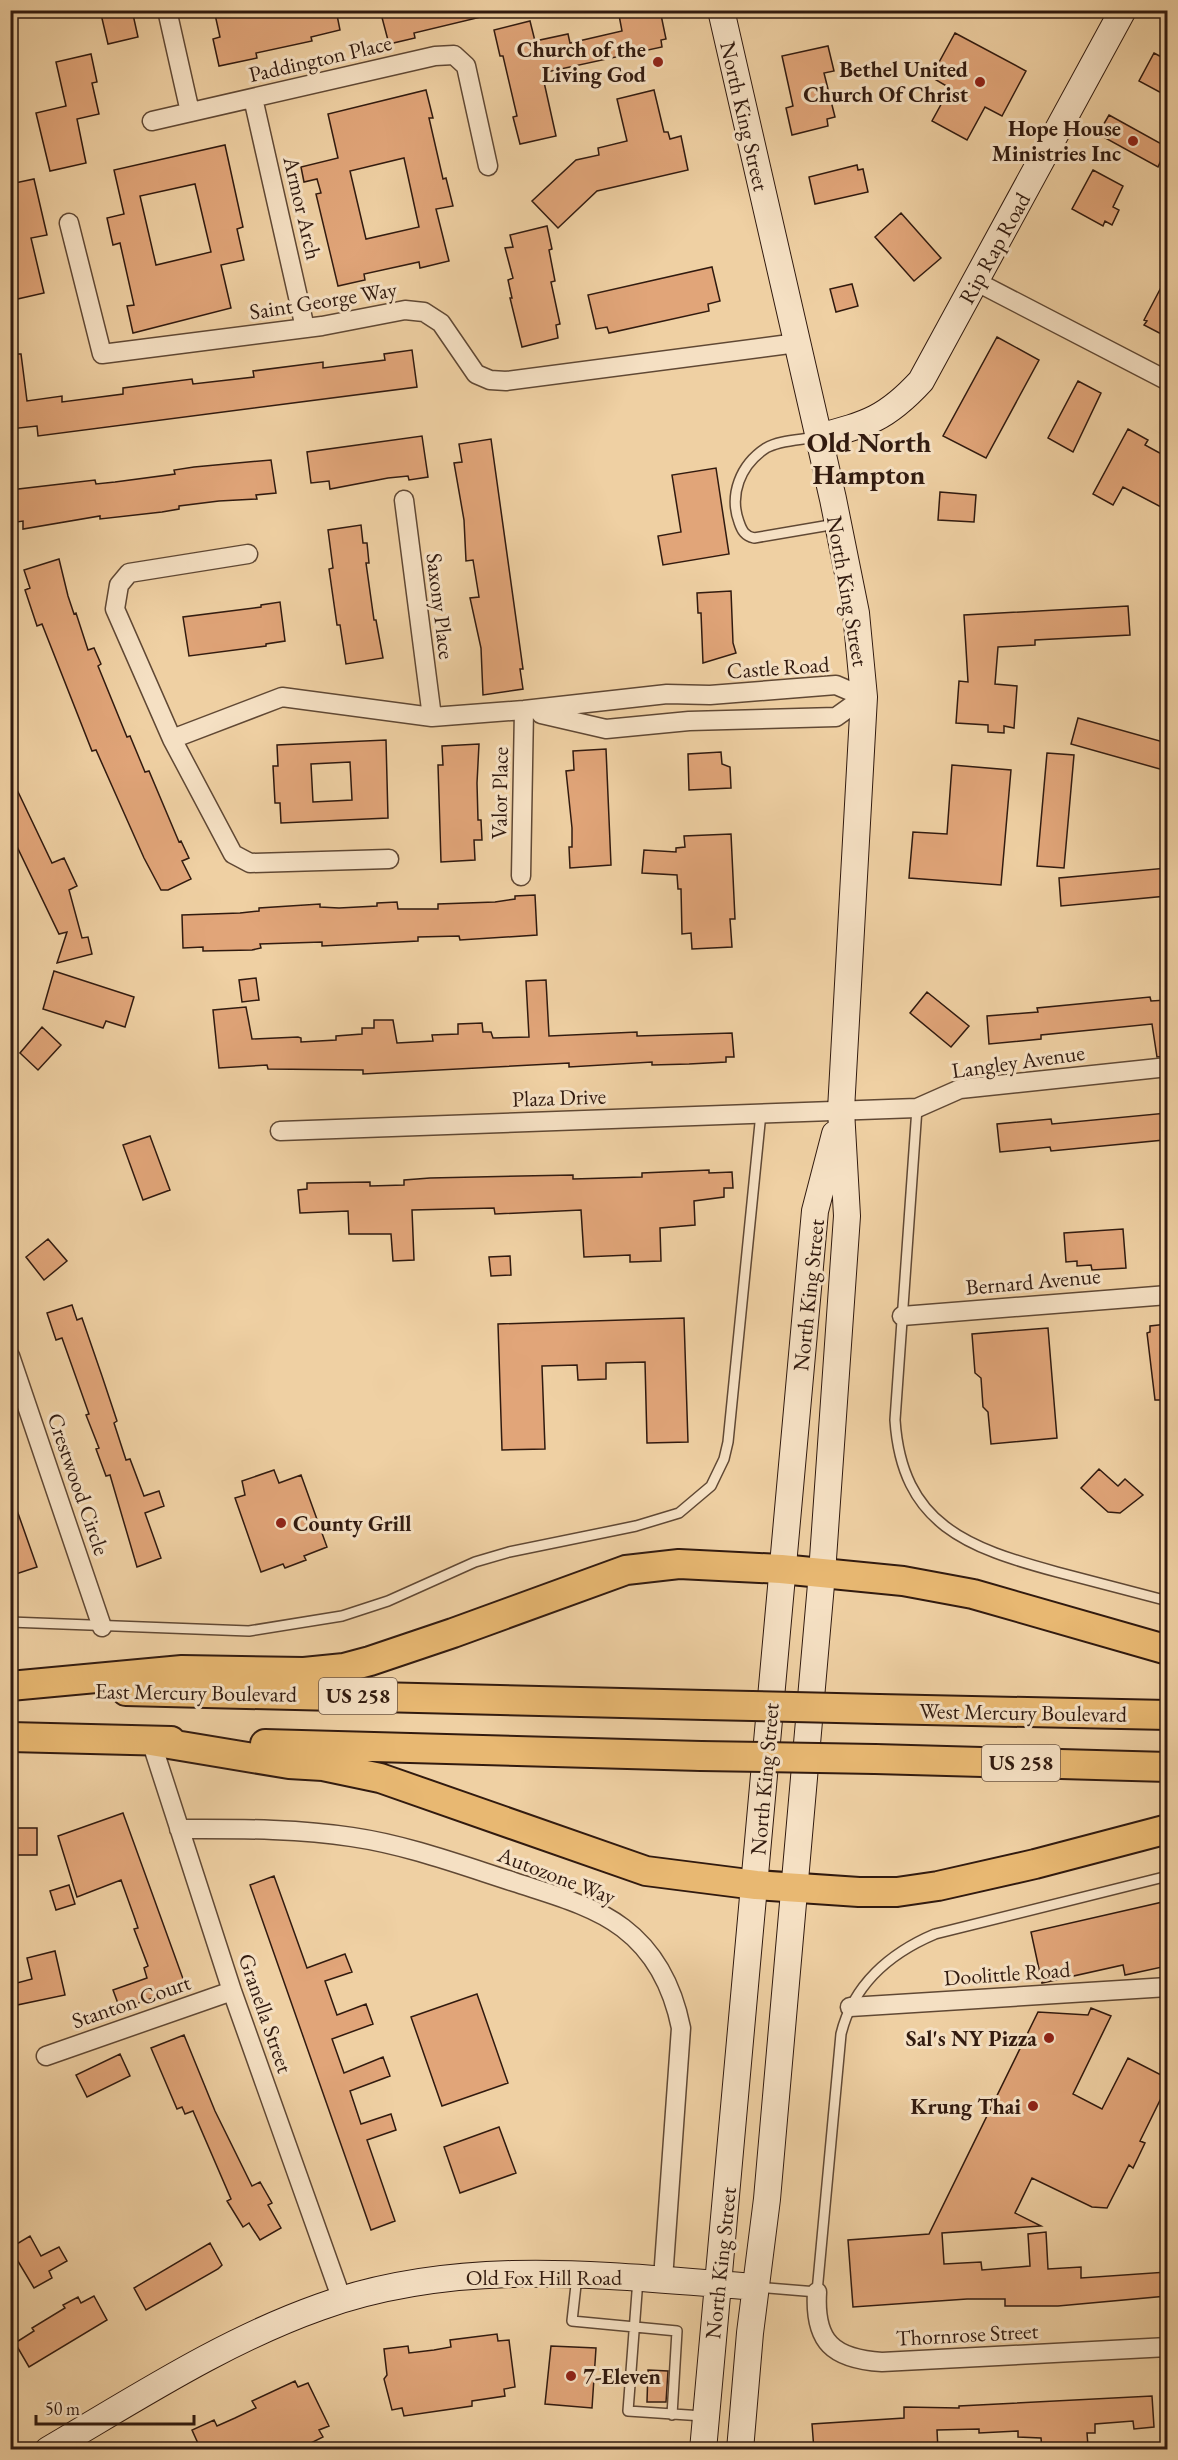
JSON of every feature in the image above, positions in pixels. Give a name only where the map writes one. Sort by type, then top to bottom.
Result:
[{"type":"main road","name":"North King Street","points":[[722,10],[838,524],[856,613],[864,697],[841,1110],[846,1216],[822,1573],[767,2199],[740,2450]]},
{"type":"main road","name":"Rip Rap Road","points":[[819,437],[872,422],[904,399],[921,381],[1123,10]]},
{"type":"main road","name":"North King Street","points":[[703,2450],[756,1885],[781,1569],[815,1211],[841,1110]]},
{"type":"main road","points":[[10,1687],[182,1670],[320,1671],[370,1661],[637,1568],[679,1563],[781,1569],[903,1581],[973,1594],[1167,1650]]},
{"type":"main road","name":"East Mercury Boulevard","points":[[10,1687],[879,1709]]},
{"type":"main road","name":"West Mercury Boulevard","points":[[879,1709],[1167,1715]]},
{"type":"main road","name":"US 258","points":[[10,1737],[1167,1767]]},
{"type":"main road","points":[[152,1741],[380,1778],[646,1871],[756,1885],[897,1892],[938,1886],[1167,1829]]},
{"type":"main road","name":"Old Fox Hill Road","points":[[48,2450],[245,2338],[342,2300],[441,2279],[516,2273],[577,2274],[756,2287]]},
{"type":"street","points":[[167,10],[190,112]]},
{"type":"street","name":"Paddington Place","points":[[152,121],[435,56],[454,55],[466,66],[488,166]]},
{"type":"street","name":"Armor Arch","points":[[253,98],[305,328]]},
{"type":"street","name":"Saint George Way","points":[[69,223],[102,354],[362,320],[405,310],[424,312],[441,323],[476,374],[490,380],[506,381],[797,343]]},
{"type":"street","points":[[975,281],[1167,381]]},
{"type":"street","name":"Saxony Place","points":[[404,501],[432,717]]},
{"type":"street","points":[[248,554],[129,573],[119,585],[115,609],[172,739],[233,854],[250,863],[389,859]]},
{"type":"street","name":"Castle Road","points":[[172,739],[282,697],[432,717],[525,710],[667,694],[710,695],[836,685],[864,697]]},
{"type":"street","name":"Castle Road","points":[[525,710],[606,729],[689,721],[836,717],[864,697]]},
{"type":"street","name":"Valor Place","points":[[521,876],[525,710]]},
{"type":"street","name":"Langley Avenue","points":[[841,1110],[917,1108],[960,1089],[1167,1067]]},
{"type":"street","name":"Plaza Drive","points":[[280,1131],[841,1110]]},
{"type":"street","name":"Bernard Avenue","points":[[902,1316],[1167,1295]]},
{"type":"street","name":"Crestwood Circle","points":[[10,1356],[102,1627]]},
{"type":"street","name":"Granella Street","points":[[152,1741],[232,1991],[342,2300]]},
{"type":"street","name":"Autozone Way","points":[[179,1829],[251,1829],[327,1833],[385,1844],[546,1892],[598,1913],[623,1928],[649,1952],[664,1975],[675,2000],[681,2028],[650,2279]]},
{"type":"street","name":"Doolittle Road","points":[[850,2007],[1167,1987]]},
{"type":"street","name":"Stanton Court","points":[[46,2056],[232,1991]]},
{"type":"street","name":"Thornrose Street","points":[[817,2292],[816,2317],[824,2337],[846,2356],[862,2361],[882,2362],[1167,2347]]},
{"type":"lane","points":[[819,437],[766,448],[741,475],[733,504],[741,528],[747,536],[754,538],[838,524]]},
{"type":"lane","points":[[917,1108],[895,1398],[896,1436],[908,1479],[933,1516],[960,1538],[992,1553],[1167,1601]]},
{"type":"lane","points":[[10,1622],[249,1631],[316,1622],[388,1601],[476,1562],[509,1552],[636,1527],[679,1513],[691,1505],[711,1486],[718,1473],[728,1442],[761,1113]]},
{"type":"lane","points":[[817,2292],[836,2071],[842,2034],[850,2007],[875,1973],[911,1944],[935,1934],[1167,1876]]},
{"type":"lane","points":[[577,2274],[572,2321],[677,2331],[672,2415]]},
{"type":"lane","points":[[650,2279],[634,2326],[628,2411],[705,2417]]},
{"type":"lane","name":"North King Street","points":[[756,2287],[817,2292]]},
{"type":"building","points":[[100,10],[132,10],[138,37],[108,44]]},
{"type":"building","points":[[214,10],[336,10],[340,30],[311,37],[312,41],[256,53],[257,58],[219,66],[213,39],[220,37]]},
{"type":"building","points":[[380,10],[480,10],[481,17],[414,33],[415,38],[389,44]]},
{"type":"building","points":[[618,10],[660,10],[666,39],[661,40],[662,47],[542,73],[556,136],[520,144],[513,117],[517,116],[503,56],[500,56],[494,30],[530,21],[535,41],[568,34],[570,43],[622,31]]},
{"type":"building","name":"Bethel United Church Of Christ","points":[[955,33],[1026,71],[1002,116],[985,107],[967,140],[932,121],[950,88],[931,77]]},
{"type":"building","points":[[828,46],[834,71],[824,73],[835,117],[827,119],[828,126],[792,135],[786,108],[793,106],[782,56]]},
{"type":"building","points":[[1154,53],[1167,60],[1167,96],[1139,81]]},
{"type":"building","points":[[91,54],[97,82],[92,83],[99,114],[77,119],[86,163],[50,171],[36,113],[66,106],[56,62]]},
{"type":"building","points":[[426,90],[433,118],[429,118],[443,179],[446,178],[453,206],[436,209],[449,261],[420,268],[419,262],[364,274],[365,280],[338,286],[316,194],[321,193],[317,179],[304,182],[301,167],[338,158],[328,114]],"holes":[[[404,158],[419,227],[366,239],[350,171]]]},
{"type":"building","points":[[654,90],[664,132],[668,132],[670,139],[681,136],[688,170],[597,191],[558,228],[532,201],[576,160],[599,155],[598,148],[627,141],[617,99]]},
{"type":"building","name":"Hope House Ministries Inc","points":[[1109,115],[1167,147],[1158,167],[1098,134]]},
{"type":"building","points":[[225,145],[243,227],[237,229],[244,260],[221,265],[231,308],[133,333],[127,306],[134,305],[120,243],[113,245],[107,218],[124,214],[114,170]],"holes":[[[195,184],[211,252],[156,265],[140,196]]]},
{"type":"building","points":[[857,165],[858,170],[863,169],[868,192],[815,204],[809,177]]},
{"type":"building","points":[[1093,170],[1123,186],[1113,207],[1119,210],[1112,225],[1105,221],[1103,226],[1072,209]]},
{"type":"building","points":[[34,179],[47,235],[31,238],[44,293],[13,300],[10,287],[10,242],[16,241],[10,217],[10,184]]},
{"type":"building","points":[[901,213],[941,258],[914,281],[875,237]]},
{"type":"building","points":[[547,226],[555,281],[551,282],[560,324],[556,325],[558,338],[522,347],[510,298],[512,298],[508,280],[513,278],[505,248],[513,247],[510,235]]},
{"type":"building","points":[[712,267],[720,301],[708,304],[709,311],[609,333],[607,327],[596,329],[588,295]]},
{"type":"building","points":[[1167,276],[1167,337],[1144,325],[1147,321],[1144,320]]},
{"type":"building","points":[[852,284],[858,306],[836,312],[830,289]]},
{"type":"building","points":[[997,337],[1039,360],[986,458],[943,436]]},
{"type":"building","points":[[412,350],[417,387],[38,436],[37,426],[10,429],[10,354],[21,354],[27,401],[62,396],[62,402],[123,394],[123,388],[161,383],[192,379],[193,384],[254,377],[253,371],[323,362],[323,368],[385,360],[384,354]]},
{"type":"building","points":[[1078,381],[1101,393],[1073,452],[1048,438]]},
{"type":"building","points":[[1128,429],[1148,440],[1145,445],[1167,457],[1167,495],[1161,507],[1123,487],[1113,505],[1093,494]]},
{"type":"building","points":[[422,436],[428,477],[409,480],[408,476],[388,478],[330,489],[329,481],[311,483],[307,452]]},
{"type":"building","points":[[491,439],[523,669],[520,669],[523,689],[483,695],[481,648],[470,598],[479,597],[473,560],[466,561],[464,520],[454,463],[462,462],[459,444]]},
{"type":"building","points":[[271,460],[276,493],[256,495],[257,499],[179,506],[179,509],[162,512],[100,519],[100,516],[23,529],[23,521],[10,523],[10,490],[95,480],[96,484],[115,482],[175,474],[174,470],[194,467]]},
{"type":"building","points":[[716,468],[729,554],[663,565],[658,536],[681,532],[672,475]]},
{"type":"building","points":[[940,492],[976,495],[974,522],[938,520]]},
{"type":"building","points":[[361,525],[363,543],[367,543],[369,563],[366,563],[374,620],[376,620],[383,658],[346,664],[340,625],[337,625],[329,569],[333,568],[328,530]]},
{"type":"building","points":[[59,559],[68,596],[88,650],[94,648],[101,664],[98,666],[127,737],[130,736],[145,772],[149,771],[179,842],[181,841],[189,858],[182,861],[191,879],[168,890],[161,890],[144,858],[96,750],[92,751],[42,624],[37,626],[25,590],[30,588],[24,570]]},
{"type":"building","points":[[731,591],[733,643],[736,653],[703,663],[701,613],[698,613],[697,593]]},
{"type":"building","points":[[280,602],[285,641],[266,644],[266,646],[189,656],[183,617],[261,607],[261,605]]},
{"type":"building","points":[[1128,606],[1130,635],[1035,640],[1035,645],[998,647],[995,684],[1017,686],[1014,728],[1004,726],[1004,733],[988,732],[988,725],[956,723],[959,681],[968,682],[964,615]]},
{"type":"building","points":[[1078,718],[1167,743],[1167,771],[1071,744]]},
{"type":"building","points":[[386,740],[388,818],[281,823],[280,803],[275,803],[273,766],[278,766],[277,745]],"holes":[[[350,762],[352,800],[313,802],[311,764]]]},
{"type":"building","points":[[479,744],[478,820],[481,820],[482,840],[474,840],[475,860],[441,862],[438,765],[443,765],[442,746]]},
{"type":"building","points":[[606,749],[611,865],[570,868],[569,847],[572,847],[572,828],[566,771],[574,770],[573,751]]},
{"type":"building","points":[[721,752],[722,764],[730,767],[731,788],[689,790],[688,754]]},
{"type":"building","points":[[1047,753],[1074,755],[1064,868],[1037,866]]},
{"type":"building","points":[[952,765],[1011,770],[1001,885],[909,878],[913,832],[947,834]]},
{"type":"building","points":[[10,775],[52,863],[64,858],[77,886],[69,890],[82,938],[88,937],[92,954],[57,963],[67,932],[59,934],[10,832]]},
{"type":"building","points":[[731,834],[735,919],[730,919],[732,947],[692,949],[691,933],[682,934],[681,889],[678,889],[677,875],[642,873],[644,850],[676,852],[676,848],[685,847],[684,836]]},
{"type":"building","points":[[1167,868],[1167,896],[1061,906],[1059,878]]},
{"type":"building","points":[[535,895],[537,935],[460,940],[459,936],[418,937],[418,941],[322,946],[322,942],[260,944],[261,948],[252,950],[203,951],[203,947],[183,948],[182,915],[240,913],[259,911],[259,908],[320,904],[320,907],[339,908],[377,906],[377,903],[397,902],[398,909],[438,909],[438,904],[495,902],[515,899],[515,896]]},
{"type":"building","points":[[54,971],[134,997],[125,1027],[106,1021],[103,1028],[43,1009]]},
{"type":"building","points":[[256,978],[259,1000],[242,1002],[239,980]]},
{"type":"building","points":[[546,980],[549,1036],[637,1032],[637,1036],[732,1033],[734,1057],[726,1057],[726,1062],[689,1064],[652,1065],[652,1062],[569,1067],[569,1063],[363,1074],[363,1070],[268,1069],[267,1065],[219,1068],[213,1010],[246,1007],[252,1039],[298,1037],[301,1038],[301,1042],[336,1040],[336,1036],[362,1034],[362,1028],[374,1028],[374,1020],[393,1020],[397,1043],[433,1041],[432,1035],[458,1034],[458,1024],[482,1023],[483,1032],[491,1032],[493,1038],[529,1037],[526,981]]},
{"type":"building","points":[[927,992],[969,1026],[951,1047],[910,1013]]},
{"type":"building","points":[[1150,997],[1151,1001],[1167,1000],[1167,1056],[1157,1057],[1152,1024],[1041,1035],[1041,1039],[989,1044],[987,1016],[1038,1012],[1037,1008]]},
{"type":"building","points":[[42,1027],[61,1045],[38,1070],[20,1053]]},
{"type":"building","points":[[1167,1113],[1167,1136],[1164,1136],[1164,1140],[1051,1151],[1050,1147],[1000,1152],[997,1124],[1051,1119],[1052,1124]]},
{"type":"building","points":[[150,1136],[170,1190],[143,1200],[123,1145]]},
{"type":"building","points":[[709,1170],[709,1173],[732,1172],[733,1188],[724,1188],[724,1197],[694,1201],[695,1225],[660,1228],[661,1261],[630,1262],[630,1255],[584,1257],[581,1210],[495,1214],[494,1208],[412,1210],[414,1260],[393,1261],[391,1234],[349,1234],[348,1211],[300,1213],[298,1190],[307,1189],[307,1183],[370,1182],[370,1186],[404,1185],[404,1180],[430,1178],[573,1175],[573,1179],[642,1177],[642,1173]]},
{"type":"building","points":[[1123,1229],[1126,1268],[1092,1270],[1091,1265],[1077,1266],[1077,1261],[1066,1262],[1064,1233]]},
{"type":"building","points":[[48,1239],[67,1261],[44,1280],[26,1257]]},
{"type":"building","points":[[510,1256],[511,1275],[491,1276],[489,1257]]},
{"type":"building","points":[[72,1305],[77,1320],[82,1318],[117,1421],[114,1423],[126,1460],[130,1459],[144,1496],[159,1491],[164,1506],[145,1513],[161,1558],[137,1567],[110,1475],[106,1476],[96,1449],[99,1448],[86,1415],[89,1414],[62,1338],[56,1340],[47,1313]]},
{"type":"building","points":[[684,1318],[688,1442],[647,1443],[645,1362],[606,1363],[606,1379],[578,1380],[577,1365],[542,1366],[545,1449],[502,1450],[498,1324]]},
{"type":"building","points":[[1167,1324],[1167,1400],[1155,1400],[1147,1333],[1150,1332],[1150,1326]]},
{"type":"building","points":[[1048,1328],[1057,1438],[991,1444],[988,1412],[983,1407],[981,1378],[975,1373],[972,1334]]},
{"type":"building","points":[[1099,1469],[1118,1486],[1125,1479],[1143,1495],[1120,1513],[1108,1512],[1081,1488]]},
{"type":"building","name":"County Grill","points":[[274,1470],[279,1483],[301,1475],[327,1547],[304,1556],[306,1560],[285,1568],[283,1564],[261,1572],[235,1498],[245,1495],[242,1481]]},
{"type":"building","points":[[10,1499],[13,1499],[37,1567],[10,1576]]},
{"type":"building","points":[[123,1813],[186,1987],[120,2009],[113,1990],[147,1978],[144,1968],[148,1966],[134,1929],[138,1928],[135,1919],[121,1880],[77,1897],[58,1836]]},
{"type":"building","points":[[10,1828],[37,1828],[37,1855],[10,1855]]},
{"type":"building","points":[[274,1876],[307,1968],[345,1954],[352,1972],[325,1981],[337,2015],[366,2004],[373,2024],[332,2039],[344,2073],[383,2057],[390,2076],[350,2091],[361,2124],[391,2114],[396,2130],[367,2140],[395,2221],[371,2230],[250,1885]]},
{"type":"building","points":[[69,1885],[75,1904],[56,1910],[50,1891]]},
{"type":"building","points":[[1167,1901],[1167,1966],[1125,1975],[1123,1965],[1042,1983],[1031,1932]]},
{"type":"building","points":[[55,1951],[65,1995],[17,2005],[13,1984],[32,1979],[27,1958]]},
{"type":"building","points":[[477,1994],[508,2083],[442,2106],[411,2017]]},
{"type":"building","points":[[1091,2008],[1111,2016],[1073,2094],[1102,2109],[1128,2058],[1167,2078],[1167,2086],[1140,2141],[1145,2143],[1133,2168],[1129,2165],[1107,2208],[1092,2207],[1032,2178],[1015,2213],[1041,2226],[942,2233],[944,2264],[981,2262],[982,2270],[1030,2266],[1028,2234],[1046,2232],[1048,2269],[1081,2267],[1081,2278],[1167,2272],[1167,2296],[1058,2306],[1005,2306],[1005,2299],[967,2299],[853,2307],[848,2240],[929,2234],[1038,2012],[1088,2015]]},
{"type":"building","points":[[184,2035],[215,2111],[252,2186],[260,2182],[272,2203],[268,2205],[281,2228],[260,2240],[249,2223],[243,2227],[227,2201],[231,2199],[193,2111],[185,2114],[182,2107],[177,2109],[151,2048]]},
{"type":"building","points":[[120,2054],[130,2076],[87,2097],[76,2075]]},
{"type":"building","points":[[499,2127],[516,2173],[460,2193],[444,2147]]},
{"type":"building","points":[[30,2236],[41,2256],[59,2247],[67,2261],[49,2271],[52,2278],[34,2288],[10,2248]]},
{"type":"building","points":[[210,2243],[222,2265],[146,2310],[134,2288]]},
{"type":"building","points":[[94,2296],[107,2320],[29,2367],[15,2343],[34,2331],[32,2328],[65,2308],[63,2305],[78,2297],[81,2303]]},
{"type":"building","points":[[497,2334],[498,2341],[509,2340],[515,2387],[504,2389],[505,2396],[472,2401],[472,2406],[404,2416],[402,2408],[392,2410],[384,2379],[387,2375],[384,2349],[408,2346],[409,2353],[434,2350],[451,2347],[450,2340]]},
{"type":"building","name":"7-Eleven","points":[[551,2346],[596,2348],[592,2408],[545,2404]]},
{"type":"building","name":"7-Eleven","points":[[648,2370],[668,2371],[666,2402],[647,2402]]},
{"type":"building","points":[[295,2381],[298,2387],[308,2383],[329,2426],[319,2430],[323,2437],[297,2450],[201,2450],[192,2430],[214,2420],[217,2426],[235,2418],[256,2408],[252,2401]]},
{"type":"building","points":[[1152,2396],[1154,2427],[1134,2429],[1133,2421],[1095,2424],[1095,2433],[1087,2433],[1088,2446],[1042,2450],[1041,2438],[1018,2437],[1018,2431],[979,2433],[979,2429],[937,2430],[938,2450],[814,2450],[812,2424],[904,2418],[904,2407],[959,2408],[959,2406]]},
{"type":"place","name":"Church of the Living God","points":[[658,62]]},
{"type":"place","name":"Bethel United Church Of Christ","points":[[980,82]]},
{"type":"place","name":"Hope House Ministries Inc","points":[[1133,141]]},
{"type":"place","name":"County Grill","points":[[281,1523]]},
{"type":"place","name":"Sal's NY Pizza","points":[[1049,2038]]},
{"type":"place","name":"Krung Thai","points":[[1033,2106]]},
{"type":"place","name":"7-Eleven","points":[[571,2376]]},
{"type":"district","name":"Old North Hampton","points":[[869,458]]}]
